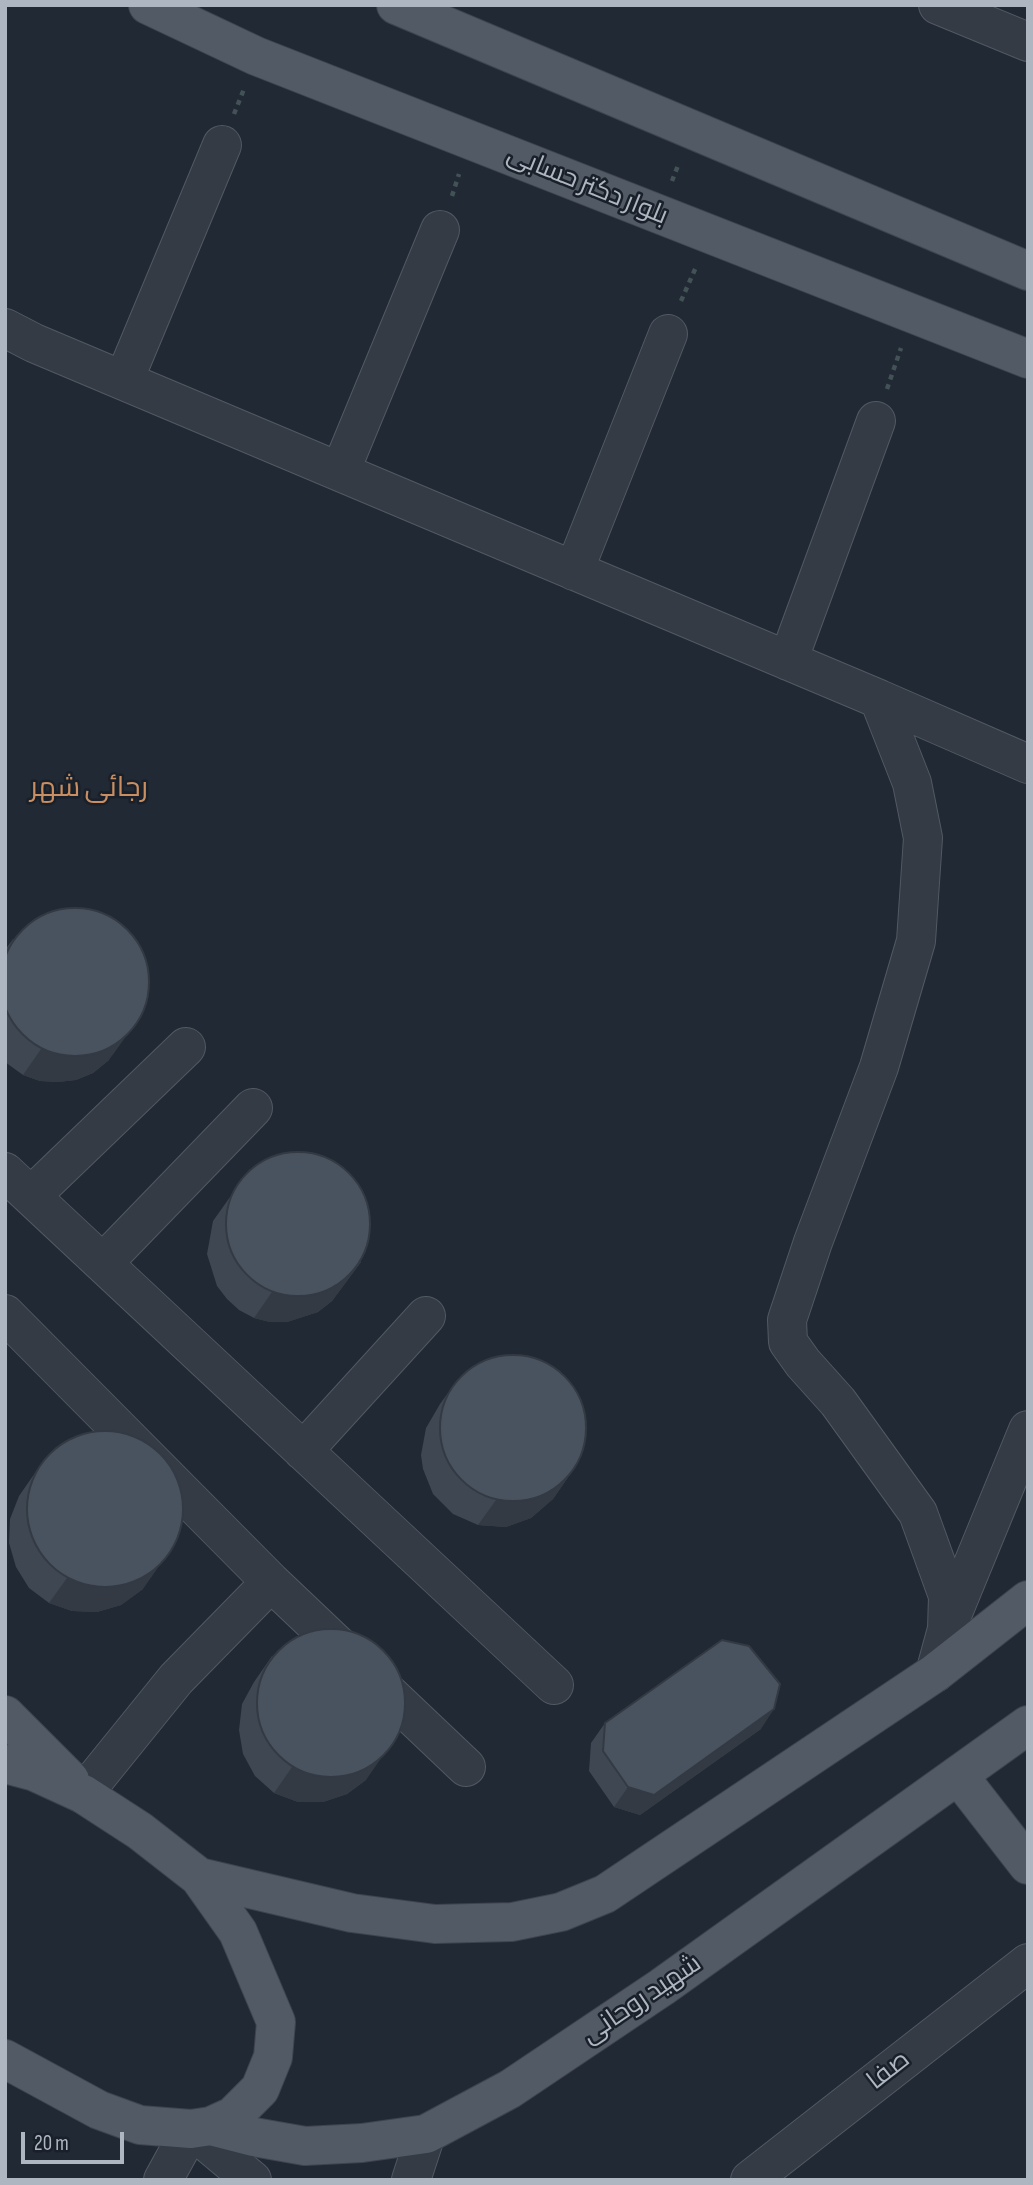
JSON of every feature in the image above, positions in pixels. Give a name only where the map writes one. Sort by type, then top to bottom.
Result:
[{"type":"main road","name":"بلوار دکتر حسابی","points":[[148,5],[257,56],[1028,359]]},
{"type":"main road","points":[[396,5],[1028,271]]},
{"type":"main road","points":[[199,1877],[352,1913],[435,1924],[512,1922],[561,1912],[605,1894],[935,1673],[1028,1600]]},
{"type":"main road","points":[[5,1715],[83,1794]]},
{"type":"main road","name":"شهید روحانی","points":[[5,2059],[99,2110],[140,2125],[201,2127],[305,2146],[362,2143],[426,2134],[510,2090],[662,1987],[1028,1725]]},
{"type":"main road","points":[[5,1764],[35,1772],[83,1794],[140,1831],[199,1877],[238,1933],[276,2022],[273,2057],[260,2089],[233,2116],[201,2127]]},
{"type":"main road","points":[[958,1775],[1028,1865]]},
{"type":"street","points":[[938,5],[1028,42]]},
{"type":"street","points":[[124,380],[222,145]]},
{"type":"street","points":[[340,472],[440,230]]},
{"type":"street","points":[[5,328],[34,343],[1028,764]]},
{"type":"street","points":[[574,571],[668,334]]},
{"type":"street","points":[[788,661],[876,421]]},
{"type":"street","points":[[879,699],[912,783],[923,838],[916,942],[879,1067],[791,1307],[787,1320],[788,1342],[838,1402],[918,1513],[948,1596],[947,1629]]},
{"type":"street","points":[[186,1047],[18,1184],[554,1685]]},
{"type":"street","points":[[103,1263],[253,1108]]},
{"type":"street","points":[[5,1314],[271,1582],[466,1767]]},
{"type":"street","points":[[303,1451],[426,1316]]},
{"type":"street","points":[[935,1673],[947,1629],[1028,1430]]},
{"type":"street","points":[[83,1794],[176,1679],[271,1582]]},
{"type":"street","name":"صفا","points":[[750,2180],[1028,1963]]},
{"type":"street","points":[[163,2180],[201,2127],[252,2180]]},
{"type":"street","points":[[411,2180],[426,2134]]},
{"type":"path","points":[[222,145],[257,56]]},
{"type":"path","points":[[659,214],[692,130]]},
{"type":"path","points":[[440,230],[471,140]]},
{"type":"path","points":[[668,334],[710,234]]},
{"type":"path","points":[[876,421],[913,314]]},
{"type":"building","points":[[75,908],[103,914],[127,930],[143,954],[149,982],[143,1010],[127,1034],[103,1050],[75,1056],[47,1050],[23,1034],[7,1010],[1,982],[7,954],[23,930],[47,914]]},
{"type":"building","points":[[298,1152],[326,1157],[349,1173],[365,1196],[370,1224],[365,1252],[349,1275],[326,1291],[298,1296],[270,1291],[247,1275],[231,1252],[226,1224],[231,1196],[247,1173],[270,1157]]},
{"type":"building","points":[[513,1355],[541,1361],[564,1377],[580,1400],[586,1428],[580,1456],[564,1479],[541,1495],[513,1501],[485,1495],[462,1479],[446,1456],[440,1428],[446,1400],[462,1377],[485,1361]]},
{"type":"building","points":[[105,1431],[135,1437],[160,1454],[177,1479],[183,1509],[177,1539],[160,1564],[135,1581],[105,1587],[75,1581],[50,1564],[33,1539],[27,1509],[33,1479],[50,1454],[75,1437]]},
{"type":"building","points":[[331,1629],[359,1635],[383,1651],[399,1675],[405,1703],[399,1731],[383,1755],[359,1771],[331,1777],[303,1771],[279,1755],[263,1731],[257,1703],[263,1675],[279,1651],[303,1635]]},
{"type":"building","points":[[722,1640],[749,1646],[780,1684],[774,1709],[654,1795],[628,1787],[603,1751],[605,1723]]},
{"type":"district","name":"رجائی شهر","points":[[89,789]]}]
